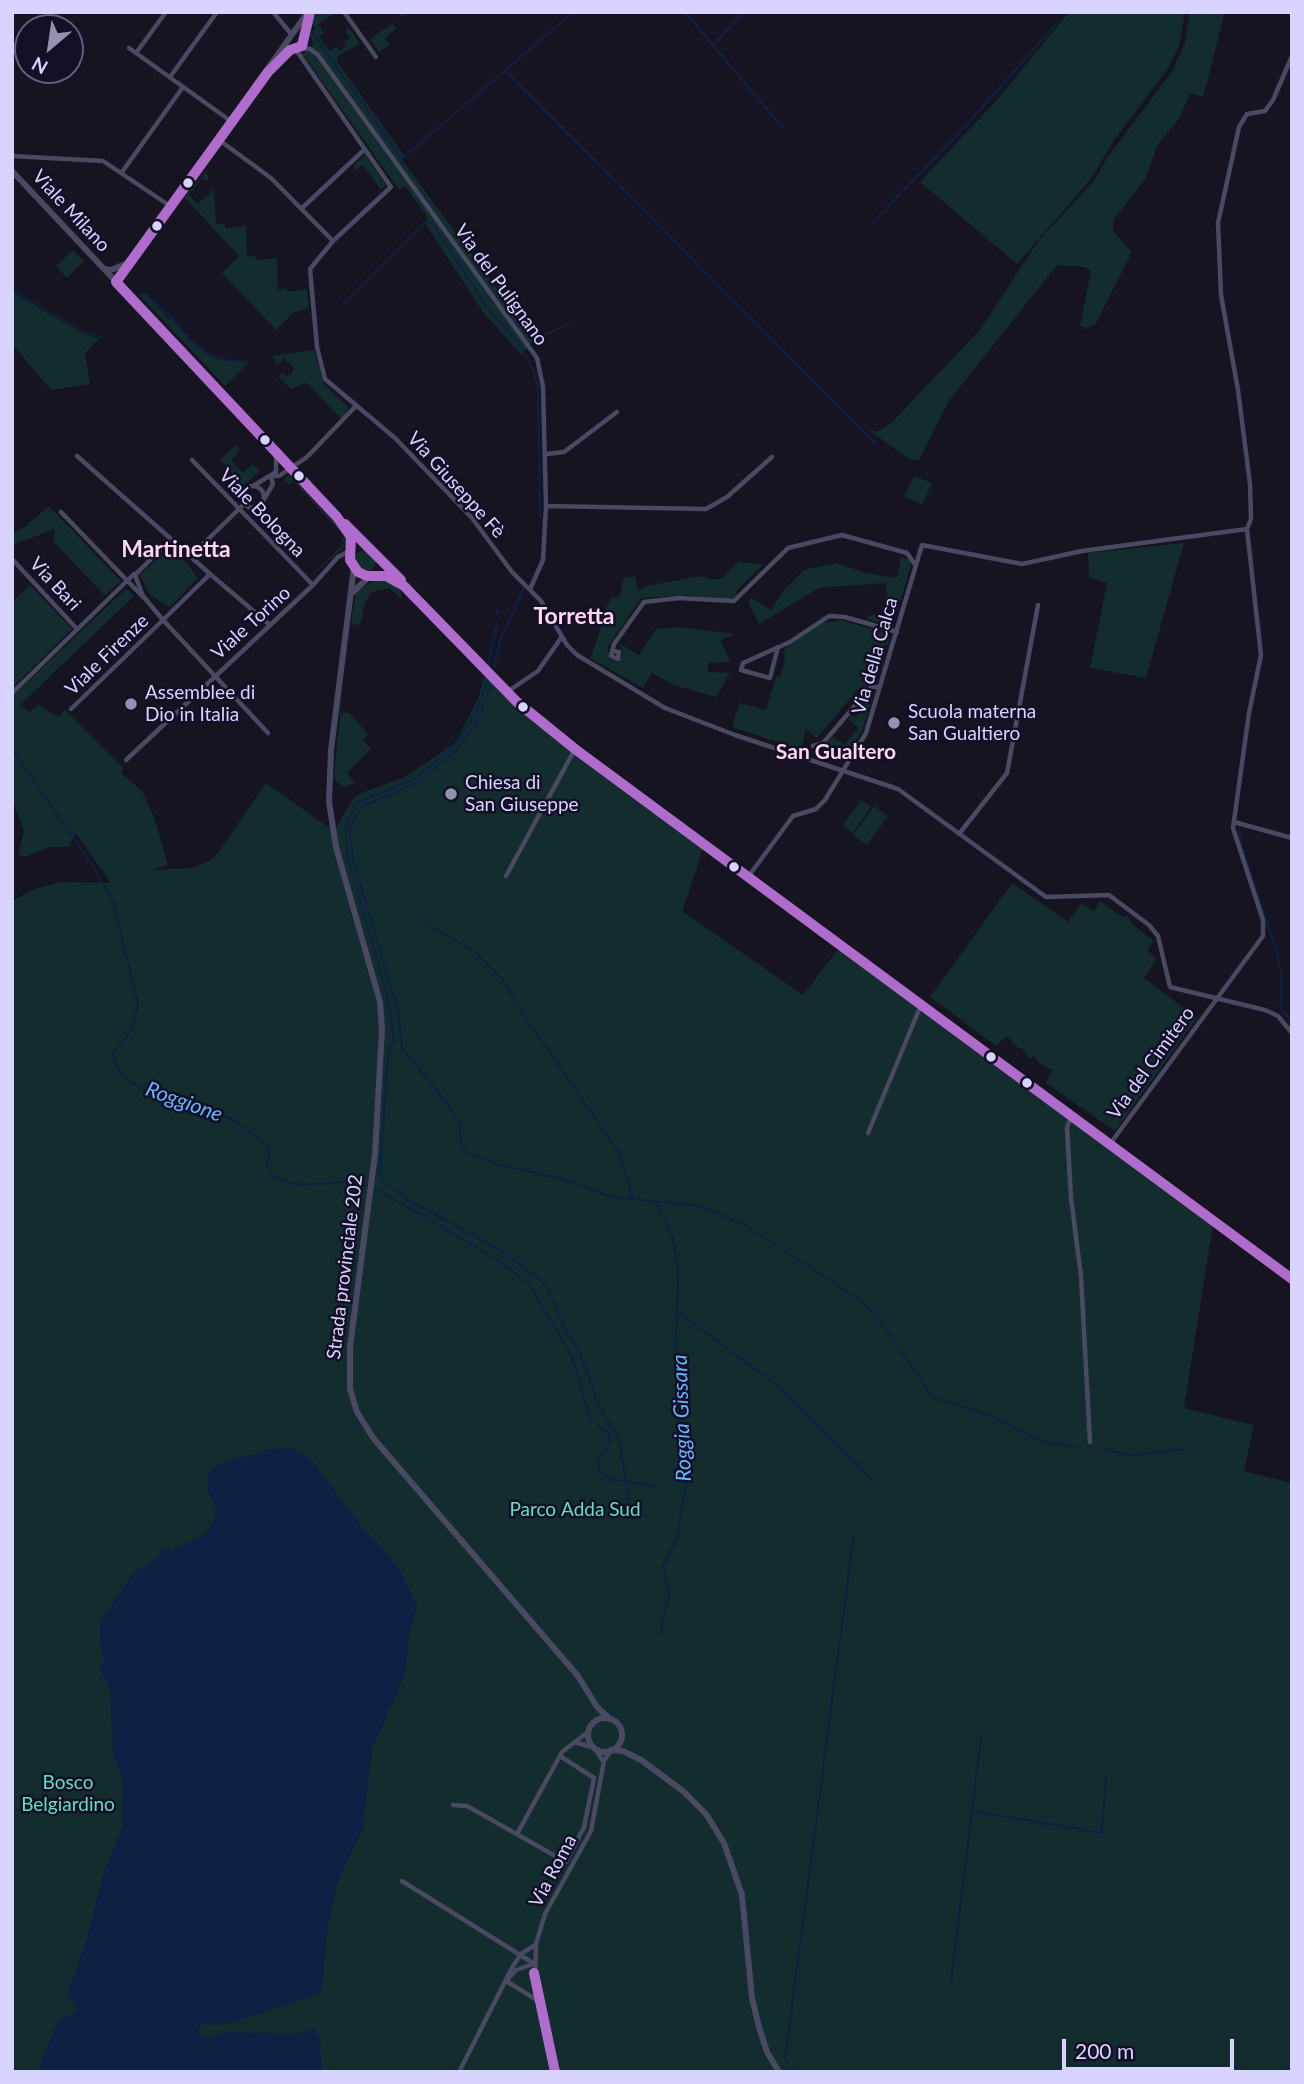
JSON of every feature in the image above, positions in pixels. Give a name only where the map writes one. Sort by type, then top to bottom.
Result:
[{"type":"street","points":[[136,53],[166,12]]},
{"type":"street","points":[[170,77],[218,12]]},
{"type":"street","points":[[272,12],[292,37],[364,150],[301,209]]},
{"type":"street","points":[[116,282],[309,12]]},
{"type":"street","points":[[268,72],[304,39],[309,12]]},
{"type":"street","points":[[344,12],[376,57]]},
{"type":"street","points":[[292,37],[304,39]]},
{"type":"street","name":"Via del Pulignano","points":[[297,47],[310,49],[318,55],[531,349],[542,378],[547,454],[543,560],[531,587]]},
{"type":"street","points":[[129,48],[232,122]]},
{"type":"street","points":[[1292,56],[1273,100],[1265,111],[1247,114],[1239,127],[1218,223],[1221,295],[1238,390],[1250,484],[1251,519],[1247,530],[1261,655],[1249,713],[1240,796],[1234,822],[1292,838]]},
{"type":"street","points":[[122,172],[183,87]]},
{"type":"street","points":[[219,141],[271,178],[333,241]]},
{"type":"street","name":"Via Giuseppe Fè","points":[[364,150],[391,187],[333,241],[310,272],[317,347],[326,381],[427,469],[491,540],[512,572],[531,587],[561,638],[577,655],[654,703],[735,735],[898,789],[1046,897],[1109,895],[1158,936],[1170,986],[1215,998]]},
{"type":"street","points":[[12,156],[100,160],[122,172],[170,207]]},
{"type":"street","name":"Viale Milano","points":[[12,171],[337,517],[507,692],[575,749],[1292,1279]]},
{"type":"street","points":[[104,269],[111,270],[132,260]]},
{"type":"street","points":[[270,476],[278,477],[313,452],[356,406]]},
{"type":"street","points":[[547,454],[564,452],[617,412]]},
{"type":"street","points":[[191,556],[244,504],[243,492],[278,468],[276,452]]},
{"type":"street","points":[[77,456],[270,625]]},
{"type":"street","points":[[546,506],[706,509],[727,497],[772,457]]},
{"type":"street","name":"Viale Bologna","points":[[192,460],[313,586]]},
{"type":"street","points":[[244,504],[255,508],[263,501],[272,484],[270,476]]},
{"type":"street","points":[[252,486],[262,491],[263,501]]},
{"type":"street","points":[[61,512],[268,733]]},
{"type":"street","name":"Viale Milano","points":[[337,517],[349,534],[352,565],[372,575],[389,577],[409,590]]},
{"type":"street","name":"Via della Calca","points":[[748,877],[793,816],[819,806],[866,733],[922,545],[1022,564],[1082,551],[1247,530]]},
{"type":"street","points":[[613,651],[614,644],[644,602],[675,598],[734,601],[788,548],[842,535],[906,553],[913,558],[916,566]]},
{"type":"street","points":[[12,693],[171,539]]},
{"type":"street","points":[[351,550],[360,546],[370,549]]},
{"type":"street","name":"Viale Torino","points":[[126,760],[313,586],[340,555],[351,550]]},
{"type":"street","points":[[350,600],[358,585],[379,568],[378,557]]},
{"type":"street","name":"Via Bari","points":[[12,559],[77,629]]},
{"type":"street","points":[[332,565],[340,561],[352,565]]},
{"type":"street","name":"Strada provinciale 202","points":[[352,565],[328,790],[336,847],[381,1012],[370,1186],[350,1347],[350,1389],[357,1412],[374,1439],[578,1676],[593,1700],[618,1724],[628,1747],[694,1800],[716,1828],[729,1852],[742,1895],[752,1998],[767,2052],[779,2072]]},
{"type":"street","points":[[136,572],[135,577],[145,599]]},
{"type":"street","name":"Viale Firenze","points":[[71,709],[210,574]]},
{"type":"street","points":[[118,590],[127,586],[134,589]]},
{"type":"street","points":[[960,834],[1007,773],[1038,605]]},
{"type":"street","points":[[778,647],[770,678],[741,670],[743,663],[778,647],[820,620],[834,616],[897,632]]},
{"type":"street","points":[[507,692],[538,671],[561,638]]},
{"type":"street","points":[[813,746],[822,743],[871,687],[880,687]]},
{"type":"street","points":[[506,876],[575,749]]},
{"type":"street","points":[[829,764],[836,774],[835,783]]},
{"type":"street","name":"Via del Cimitero","points":[[1110,1144],[1263,936],[1263,920],[1237,844],[1234,822]]},
{"type":"street","points":[[1215,998],[1272,1013],[1284,1022],[1292,1033]]},
{"type":"street","points":[[868,1133],[921,1005]]},
{"type":"street","points":[[1072,1116],[1067,1127],[1071,1198],[1082,1276],[1090,1442]]},
{"type":"street","points":[[517,1834],[560,1756],[566,1748],[588,1732],[596,1711],[593,1700]]},
{"type":"street","points":[[592,1723],[601,1718],[610,1719]]},
{"type":"street","points":[[588,1732],[604,1766]]},
{"type":"street","points":[[610,1751],[619,1745],[622,1733]]},
{"type":"street","points":[[576,1743],[594,1748]]},
{"type":"street","name":"Strada provinciale 202","points":[[594,1748],[623,1751],[641,1760]]},
{"type":"street","name":"Via Roma","points":[[555,2072],[537,2000],[534,1973],[536,1944],[545,1914],[591,1831],[604,1766],[610,1751]]},
{"type":"street","points":[[453,1805],[467,1806],[566,1862],[587,1818],[594,1777],[560,1756]]},
{"type":"street","points":[[402,1881],[534,1964]]},
{"type":"street","points":[[459,2072],[519,1957],[536,1944]]},
{"type":"street","points":[[519,1957],[534,1973]]},
{"type":"street","points":[[506,1981],[516,1970],[534,1964]]},
{"type":"street","points":[[506,1981],[537,2000]]},
{"type":"green space","points":[[317,12],[335,12],[318,25],[324,33],[320,36],[322,41],[330,51],[337,46],[340,51],[346,46],[344,42],[350,38],[345,31],[349,28],[360,44],[337,56],[337,61],[405,157],[402,160],[534,339],[582,317],[531,343],[522,355],[485,315],[426,225],[427,216],[405,186],[399,190],[304,56],[300,55],[314,44],[310,36],[315,28],[311,23]]},
{"type":"green space","points":[[1069,12],[1185,12],[1179,46],[1167,70],[1114,140],[1091,179],[1017,264],[920,182],[997,100]]},
{"type":"green space","points":[[1190,12],[1225,12],[1203,97],[1190,93],[1180,117],[1157,146],[1146,178],[1114,219],[1113,231],[1132,252],[1095,325],[1085,329],[1080,325],[1091,271],[1085,267],[1057,265],[948,402],[919,460],[909,459],[869,430],[877,432],[890,424],[980,330],[1039,240],[1094,181],[1107,158],[1173,70],[1185,42]]},
{"type":"green space","points":[[393,23],[396,29],[385,38],[390,45],[379,52],[370,39]]},
{"type":"green space","points":[[365,155],[386,185],[381,190],[363,165],[355,170],[353,166]]},
{"type":"green space","points":[[206,172],[209,178],[207,181],[202,178],[189,195],[198,204],[214,189],[216,225],[224,223],[226,228],[246,226],[247,257],[256,256],[257,260],[277,258],[278,290],[286,288],[288,292],[307,289],[309,308],[293,313],[276,330],[222,273],[239,256],[184,197]]},
{"type":"green space","points":[[73,250],[84,261],[67,278],[56,266]]},
{"type":"green space","points":[[12,292],[80,332],[99,339],[85,353],[90,384],[51,390],[12,344]]},
{"type":"green space","points":[[144,294],[205,353],[219,360],[249,362],[225,386],[140,296]]},
{"type":"green space","points":[[314,350],[324,384],[349,408],[342,420],[309,385],[305,383],[291,389],[278,377],[283,373],[286,376],[291,374],[294,368],[284,358],[277,365],[272,356]]},
{"type":"green space","points":[[236,445],[240,450],[231,461],[243,473],[253,464],[260,471],[241,488],[234,481],[237,478],[220,460]]},
{"type":"green space","points":[[288,474],[341,529],[346,538],[344,547],[311,577],[344,543],[341,539],[344,536],[293,481],[289,484],[284,480]]},
{"type":"green space","points":[[914,476],[932,483],[922,505],[904,496]]},
{"type":"green space","points":[[49,506],[121,581],[105,596],[53,541],[55,529],[12,545],[12,534],[25,527]]},
{"type":"green space","points":[[1184,543],[1146,678],[1090,668],[1107,583],[1089,578],[1088,553]]},
{"type":"green space","points":[[365,550],[373,553],[376,561],[373,569],[365,572],[357,569],[354,561],[357,553]]},
{"type":"green space","points":[[166,551],[186,562],[198,578],[170,607],[150,595],[139,575]]},
{"type":"green space","points":[[901,557],[909,560],[911,566],[892,627],[867,619],[869,615],[889,614],[886,583],[819,588],[759,624],[748,602],[752,598],[771,610],[786,588],[804,570],[837,563],[866,573],[897,578]]},
{"type":"green space","points":[[739,561],[763,565],[735,592],[738,595],[735,597],[725,600],[687,595],[641,598],[608,647],[610,659],[616,661],[623,654],[619,643],[639,655],[656,629],[679,627],[735,634],[721,640],[730,662],[708,663],[708,672],[730,673],[716,697],[674,685],[652,673],[643,688],[590,658],[601,627],[599,623],[612,596],[617,598],[620,594],[624,578],[635,576],[638,591],[646,586],[701,576],[713,580],[722,578]]},
{"type":"green space","points":[[376,579],[392,583],[401,592],[402,600],[390,588],[372,592],[365,602],[361,622],[354,626],[351,622],[356,592]]},
{"type":"green space","points":[[30,585],[72,629],[12,688],[12,602]]},
{"type":"green space","name":"Parco Adda Sud","points":[[126,589],[134,596],[20,705],[30,712],[38,704],[58,717],[65,710],[124,769],[121,773],[142,791],[154,817],[168,865],[152,870],[190,868],[208,862],[218,853],[266,783],[328,827],[337,827],[351,801],[361,793],[403,778],[455,743],[478,699],[485,673],[514,702],[573,750],[703,848],[682,911],[803,995],[839,948],[1213,1224],[1184,1408],[1254,1425],[1244,1471],[1292,1483],[1292,2072],[12,2072],[12,901],[35,889],[60,882],[111,883],[76,833],[69,847],[50,847],[25,857],[18,856],[24,831],[12,798],[12,696]]},
{"type":"green space","points":[[841,620],[886,633],[890,637],[888,645],[883,646],[887,648],[881,668],[864,690],[860,687],[817,738],[806,729],[801,748],[818,753],[833,736],[844,745],[858,728],[848,719],[851,715],[855,717],[868,702],[865,699],[871,692],[874,693],[862,731],[841,763],[732,727],[740,703],[766,710],[776,676],[780,677],[785,660],[784,649],[822,623]]},
{"type":"green space","points":[[344,677],[341,713],[349,713],[368,734],[363,740],[371,749],[347,773],[355,783],[345,787],[336,782],[334,775]]},
{"type":"green space","points":[[861,800],[871,807],[853,833],[842,826]]},
{"type":"green space","points":[[874,806],[888,816],[867,845],[853,835]]},
{"type":"green space","points":[[1012,883],[1068,922],[1081,904],[1094,911],[1100,901],[1122,917],[1128,916],[1133,925],[1154,941],[1147,950],[1157,959],[1144,978],[1197,1018],[1115,1131],[1046,1083],[1052,1070],[1039,1063],[1034,1056],[1030,1058],[1025,1054],[1025,1050],[1017,1047],[1007,1036],[996,1046],[930,997]]},
{"type":"water","points":[[292,1448],[309,1457],[358,1522],[400,1570],[417,1605],[410,1632],[405,1675],[372,1750],[363,1828],[337,1884],[327,1932],[322,1988],[319,1993],[245,2019],[221,2025],[202,2024],[198,2031],[209,2039],[227,2032],[298,2034],[314,2028],[320,2039],[322,2072],[38,2072],[58,2020],[78,2011],[68,1992],[87,1939],[104,1871],[122,1828],[123,1783],[113,1752],[110,1690],[99,1668],[104,1664],[99,1632],[101,1621],[134,1572],[159,1557],[164,1548],[172,1551],[205,1534],[216,1510],[208,1491],[208,1473],[218,1465],[270,1449]]},
{"type":"waterway","points":[[399,17],[410,12]]},
{"type":"waterway","points":[[312,32],[402,159],[573,12]]},
{"type":"waterway","points":[[685,12],[782,127]]},
{"type":"waterway","points":[[713,45],[744,12]]},
{"type":"waterway","points":[[872,223],[962,130],[1059,21]]},
{"type":"waterway","points":[[506,71],[876,444]]},
{"type":"waterway","points":[[343,304],[424,223],[432,223],[487,307],[518,342],[534,371],[538,387],[540,518]]},
{"type":"waterway","points":[[12,290],[83,332],[101,337]]},
{"type":"waterway","points":[[139,295],[145,294],[171,317],[189,339],[209,354],[225,360],[248,362]]},
{"type":"waterway","points":[[494,667],[501,638],[524,588]]},
{"type":"waterway","points":[[488,667],[497,623]]},
{"type":"waterway","points":[[487,682],[475,715],[452,748],[416,778],[357,803],[345,825],[348,858],[386,991],[394,1039],[388,1055],[380,1172],[383,1181],[408,1200],[495,1247],[536,1276],[548,1289],[562,1323],[581,1356],[599,1406],[619,1438],[632,1518]]},
{"type":"waterway","points":[[491,686],[476,724],[456,751],[418,782],[362,807],[349,828],[353,860],[398,1012],[402,1048],[448,1104],[460,1125],[461,1145],[468,1153],[495,1164],[574,1182],[608,1196],[632,1199]]},
{"type":"waterway","name":"Roggione","points":[[12,749],[93,866],[114,904],[138,1004],[132,1029],[112,1054],[123,1077],[158,1098],[180,1099],[234,1120],[270,1147],[267,1167],[275,1178],[298,1185],[346,1182],[367,1185]]},
{"type":"waterway","points":[[1239,827],[1241,845],[1278,956],[1282,980],[1280,1008],[1292,1021]]},
{"type":"waterway","points":[[425,923],[476,953],[503,980],[523,1014],[618,1151],[633,1199],[700,1206],[745,1225],[861,1301],[885,1328],[933,1398],[984,1413],[1042,1442],[1077,1447]]},
{"type":"waterway","name":"Roggione","points":[[373,1187],[496,1259],[528,1283],[573,1358],[589,1417],[609,1435],[610,1442],[598,1460],[599,1471],[611,1479],[656,1486]]},
{"type":"waterway","name":"Roggia Gissara","points":[[656,1202],[672,1235],[678,1269],[676,1345],[680,1450],[686,1484],[677,1538],[663,1565],[669,1597],[662,1621],[662,1633]]},
{"type":"waterway","points":[[679,1313],[778,1386],[874,1481]]},
{"type":"waterway","points":[[1102,1449],[1132,1455],[1186,1449]]},
{"type":"waterway","points":[[785,2059],[854,1533]]},
{"type":"waterway","points":[[951,1982],[981,1737]]},
{"type":"waterway","points":[[973,1811],[1102,1833],[1106,1776]]},
{"type":"waterway","points":[[789,2068],[793,2072]]},
{"type":"transit line","points":[[116,282],[268,72],[290,50],[302,46],[310,12]]},
{"type":"transit line","points":[[116,282],[337,517],[351,537],[350,560],[358,572],[367,576],[386,576],[404,586],[517,702],[575,749],[1292,1279]]},
{"type":"transit line","points":[[345,524],[401,580]]},
{"type":"transit line","points":[[534,1973],[555,2072]]},
{"type":"place","name":"Assemblee di Dio in Italia","points":[[131,704]]},
{"type":"place","name":"Scuola materna San Gualtiero","points":[[894,723]]},
{"type":"place","name":"Chiesa di San Giuseppe","points":[[451,794]]},
{"type":"district","name":"Martinetta","points":[[176,550]]},
{"type":"district","name":"Torretta","points":[[574,617]]},
{"type":"district","name":"San Gualtero","points":[[836,752]]},
{"type":"park label","name":"Bosco Belgiardino","points":[[68,1794]]}]
